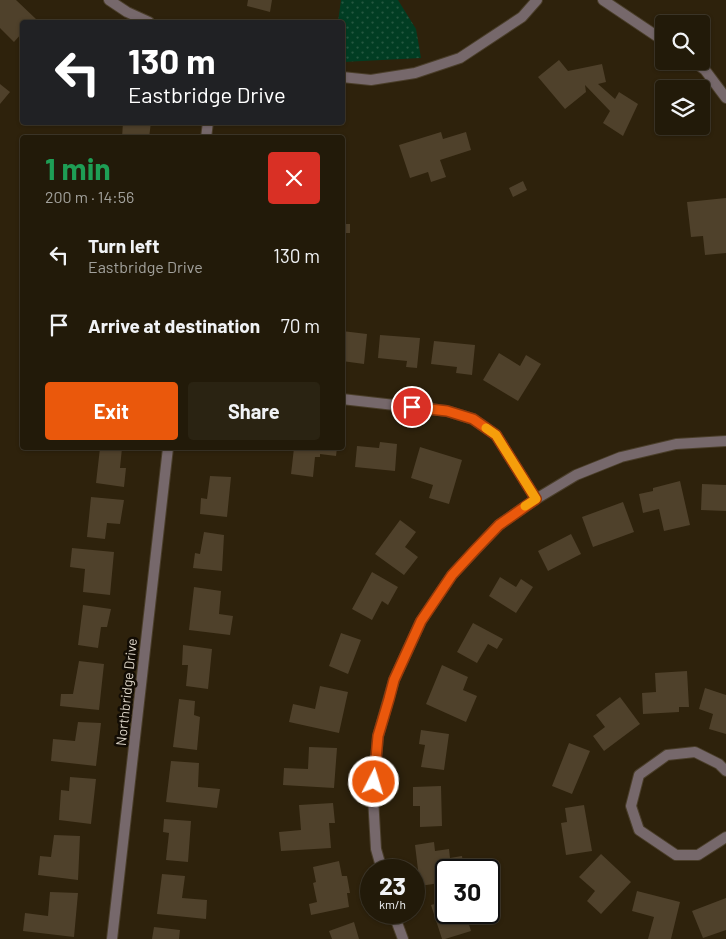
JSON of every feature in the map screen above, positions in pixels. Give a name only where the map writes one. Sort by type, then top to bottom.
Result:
[{"type":"street","points":[[109,0],[127,12],[145,20]]},
{"type":"street","points":[[345,77],[371,80],[415,73],[460,58],[522,17],[537,0]]},
{"type":"street","points":[[603,0],[655,35]]},
{"type":"street","points":[[706,70],[726,98]]},
{"type":"street","points":[[345,399],[447,411],[473,419],[496,435],[536,499]]},
{"type":"street","points":[[379,859],[376,849],[372,797],[378,736],[394,680],[421,621],[452,575],[499,525],[536,499],[576,475],[621,457],[676,444],[726,441]]},
{"type":"street","name":"Northbridge Drive","points":[[112,939],[168,450]]},
{"type":"street","points":[[726,771],[719,764],[695,752],[667,755],[639,775],[631,806],[639,830],[676,856],[698,855],[726,837]]},
{"type":"street","points":[[397,924],[403,939]]},
{"type":"green space","points":[[341,0],[398,0],[416,29],[421,58],[345,62],[345,20],[338,20]]},
{"type":"building","points":[[0,0],[16,0],[36,19],[20,20],[20,35],[14,42],[0,28]]},
{"type":"building","points":[[248,0],[272,0],[270,12],[247,6]]},
{"type":"building","points":[[559,60],[568,71],[602,64],[606,82],[598,84],[615,99],[619,92],[638,104],[623,136],[603,123],[610,111],[585,85],[586,92],[565,109],[538,77]]},
{"type":"building","points":[[0,84],[10,92],[0,104]]},
{"type":"building","points":[[123,125],[151,125],[149,135],[122,135]]},
{"type":"building","points":[[441,132],[443,139],[466,132],[471,150],[440,160],[446,177],[431,182],[428,172],[410,178],[399,145]]},
{"type":"building","points":[[523,181],[527,190],[513,197],[509,188]]},
{"type":"building","points":[[726,198],[726,253],[705,255],[703,236],[691,237],[687,202]]},
{"type":"building","points":[[345,224],[350,224],[350,233],[345,233]]},
{"type":"building","points":[[345,331],[367,334],[364,364],[345,361]]},
{"type":"building","points":[[380,335],[420,338],[417,368],[406,367],[407,361],[378,358]]},
{"type":"building","points":[[434,341],[475,345],[472,375],[456,373],[457,367],[431,364]]},
{"type":"building","points":[[499,353],[520,366],[526,355],[541,364],[518,401],[483,380]]},
{"type":"building","points":[[380,442],[397,444],[395,471],[355,467],[357,446],[379,448]]},
{"type":"building","points":[[420,447],[462,460],[449,504],[429,498],[433,485],[411,478]]},
{"type":"building","points":[[100,450],[122,450],[120,468],[126,468],[124,487],[96,483]]},
{"type":"building","points":[[294,450],[337,450],[336,456],[320,454],[320,457],[315,457],[313,477],[291,474]]},
{"type":"building","points":[[210,476],[231,477],[227,517],[200,514],[201,498],[207,499]]},
{"type":"building","points":[[680,481],[690,525],[664,531],[659,509],[643,513],[639,494]]},
{"type":"building","points":[[702,484],[726,485],[726,511],[701,510]]},
{"type":"building","points":[[91,497],[124,500],[120,524],[107,523],[105,539],[87,537]]},
{"type":"building","points":[[623,502],[634,532],[593,547],[582,517]]},
{"type":"building","points":[[400,520],[416,532],[405,547],[418,557],[404,575],[375,554]]},
{"type":"building","points":[[204,532],[224,535],[222,571],[193,568],[195,553],[200,554]]},
{"type":"building","points":[[571,534],[581,554],[548,571],[538,551]]},
{"type":"building","points":[[72,548],[114,552],[110,595],[83,592],[85,569],[70,567]]},
{"type":"building","points":[[372,572],[398,587],[388,605],[382,601],[372,620],[352,609]]},
{"type":"building","points":[[500,577],[516,587],[521,579],[533,587],[516,613],[489,596]]},
{"type":"building","points":[[194,587],[221,591],[219,614],[233,616],[230,635],[189,630]]},
{"type":"building","points":[[83,605],[111,609],[107,627],[101,627],[98,648],[78,645]]},
{"type":"building","points":[[473,623],[503,639],[497,649],[488,644],[477,663],[457,652]]},
{"type":"building","points":[[341,633],[361,640],[348,674],[329,666]]},
{"type":"building","points":[[183,645],[212,649],[208,689],[186,686],[188,665],[182,665]]},
{"type":"building","points":[[79,661],[104,664],[99,710],[60,706],[61,694],[73,694]]},
{"type":"building","points":[[442,665],[468,677],[463,690],[477,696],[466,722],[426,704]]},
{"type":"building","points":[[687,671],[689,707],[679,707],[679,712],[643,714],[642,693],[656,692],[655,673]]},
{"type":"building","points":[[320,686],[348,692],[339,733],[289,722],[293,704],[315,709]]},
{"type":"building","points":[[705,688],[726,695],[726,734],[709,729],[713,714],[699,709]]},
{"type":"building","points":[[620,697],[640,724],[604,751],[593,736],[605,727],[596,715]]},
{"type":"building","points":[[179,699],[195,701],[194,715],[200,717],[197,750],[173,747]]},
{"type":"building","points":[[78,722],[101,723],[96,766],[51,761],[53,739],[75,741]]},
{"type":"building","points":[[421,730],[449,734],[444,770],[421,767],[425,745],[419,744]]},
{"type":"building","points":[[569,743],[590,751],[572,794],[552,786]]},
{"type":"building","points":[[309,747],[337,748],[334,788],[283,785],[284,768],[308,769]]},
{"type":"building","points":[[171,761],[199,763],[198,787],[220,789],[217,808],[166,802]]},
{"type":"building","points":[[70,777],[96,779],[91,824],[59,820],[61,790],[69,791]]},
{"type":"building","points":[[441,786],[442,826],[420,827],[420,806],[413,806],[413,787]]},
{"type":"building","points":[[333,803],[335,823],[329,823],[331,848],[281,851],[279,832],[301,830],[299,805]]},
{"type":"building","points":[[584,805],[592,851],[566,855],[561,823],[567,822],[565,808]]},
{"type":"building","points":[[164,819],[191,821],[188,862],[166,860],[169,833],[163,832]]},
{"type":"building","points":[[54,835],[80,836],[78,880],[38,875],[40,856],[51,857]]},
{"type":"building","points":[[434,842],[435,851],[449,849],[450,858],[462,856],[462,859],[435,859],[435,884],[425,885],[425,859],[417,859],[415,845]]},
{"type":"building","points":[[601,854],[631,882],[601,914],[587,901],[595,891],[579,877]]},
{"type":"building","points":[[339,861],[342,876],[347,876],[350,893],[347,893],[349,907],[311,915],[309,904],[317,902],[313,883],[316,882],[313,867]]},
{"type":"building","points":[[162,874],[185,876],[182,898],[207,900],[206,919],[157,914]]},
{"type":"building","points":[[637,891],[680,902],[671,939],[648,939],[654,917],[632,911]]},
{"type":"building","points":[[50,892],[78,893],[74,937],[23,931],[25,913],[48,916]]},
{"type":"building","points":[[726,898],[726,930],[703,938],[692,911]]},
{"type":"building","points":[[435,904],[435,917],[431,905]]},
{"type":"building","points":[[354,922],[359,939],[332,939],[329,931]]},
{"type":"building","points":[[437,924],[469,924],[471,931],[442,939]]},
{"type":"building","points":[[154,927],[180,930],[179,939],[152,939]]},
{"type":"slow traffic","points":[[486,428],[496,435],[536,499],[525,506]]},
{"type":"route","points":[[374,782],[378,736],[394,680],[421,621],[452,575],[475,550],[499,525],[536,499],[496,435],[473,419],[447,411],[412,407]]}]
